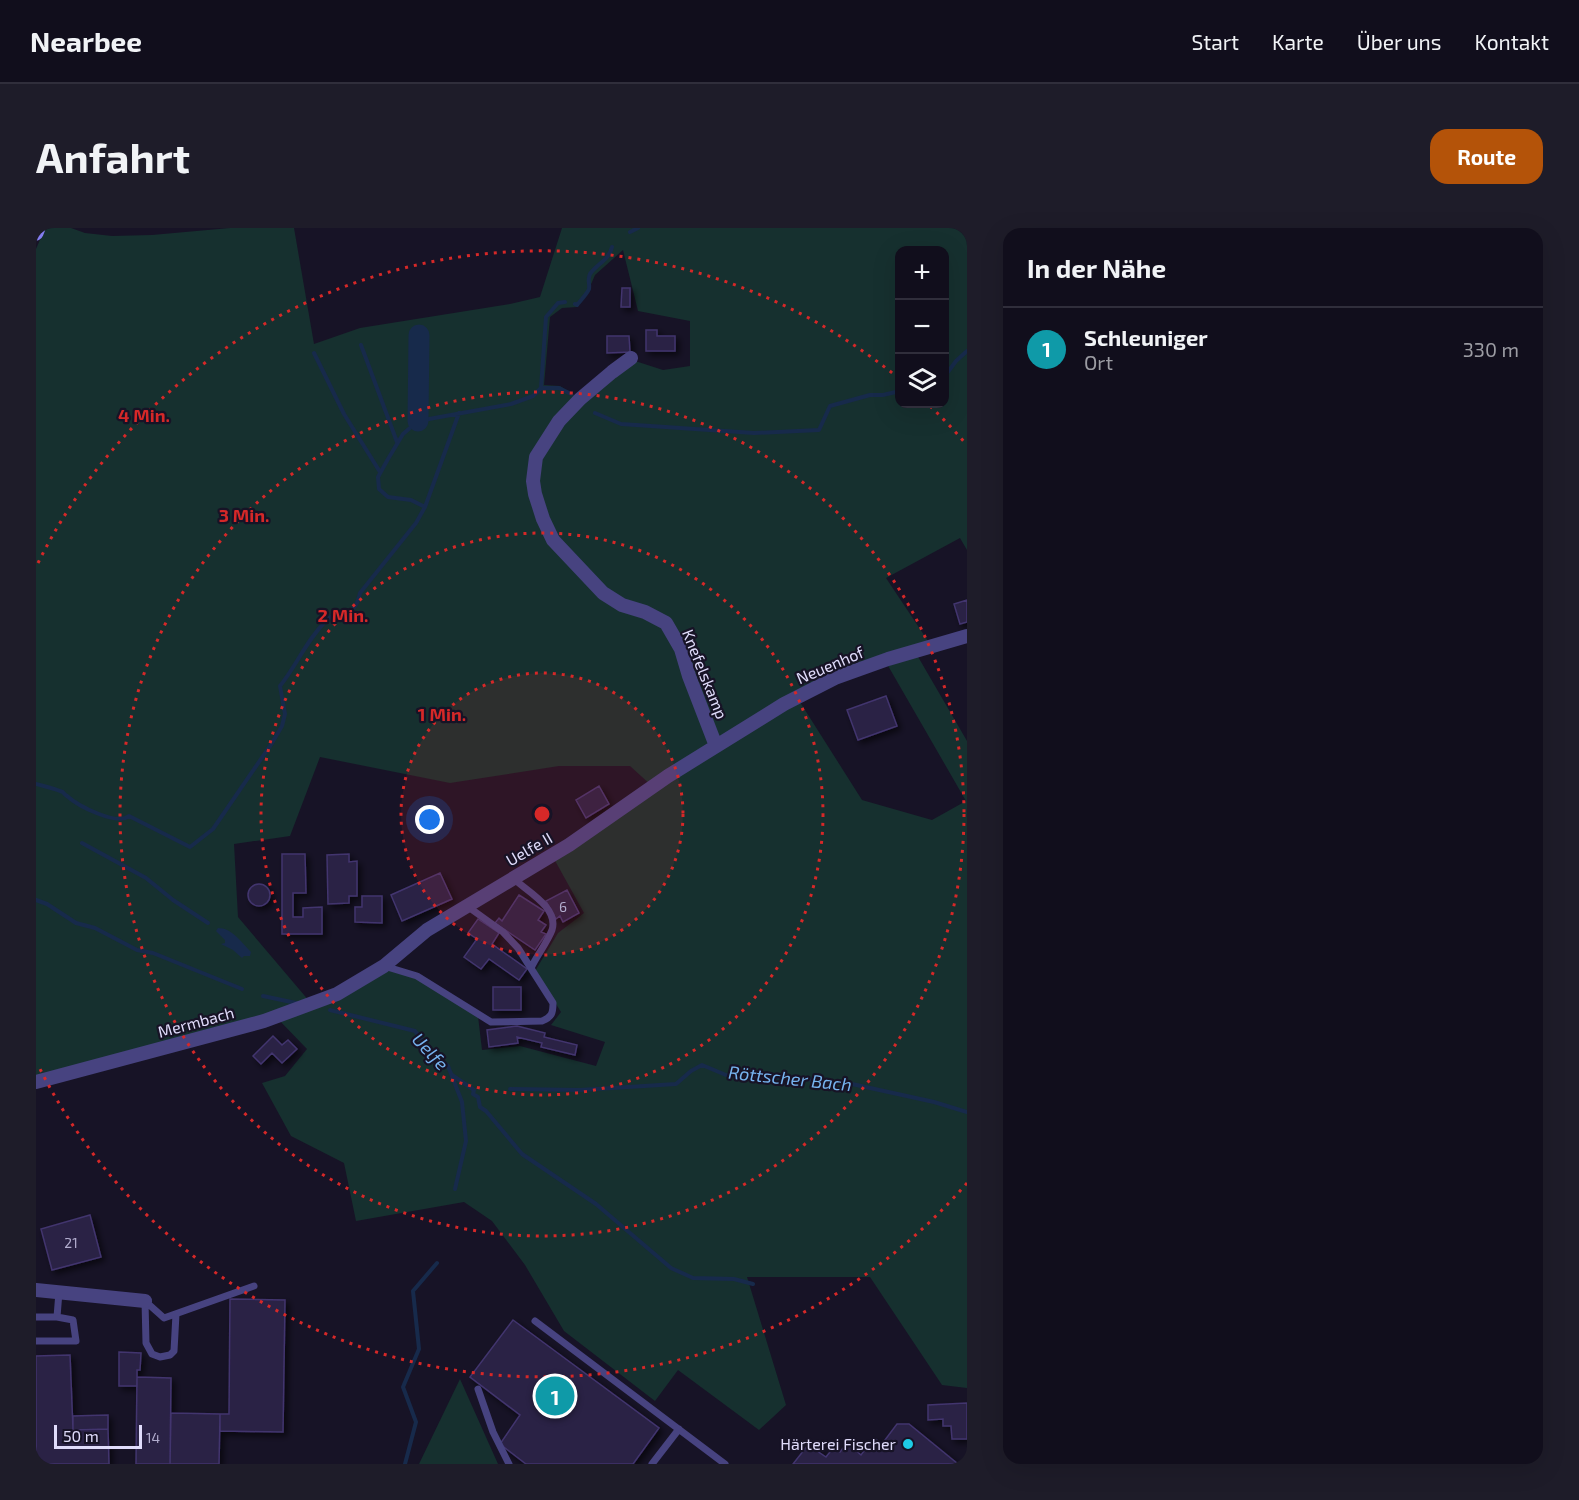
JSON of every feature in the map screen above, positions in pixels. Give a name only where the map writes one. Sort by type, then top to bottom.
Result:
[{"type":"street","points":[[36,233],[38,228]]},
{"type":"street","name":"Knefelskamp","points":[[632,358],[580,399],[559,421],[536,457],[533,481],[535,494],[553,540],[603,593],[622,606],[645,612],[666,623],[681,649],[716,746]]},
{"type":"street","name":"Neuenhof","points":[[716,746],[784,705],[835,678],[967,636]]},
{"type":"street","name":"Uelfe II","points":[[359,982],[384,966],[414,939],[596,828],[668,776],[716,746]]},
{"type":"street","name":"Mermbach","points":[[36,1082],[291,1012],[337,994],[359,982]]},
{"type":"street","points":[[36,1290],[145,1301]]},
{"type":"lane","points":[[513,878],[544,905],[553,922],[552,930],[531,968]]},
{"type":"lane","points":[[384,966],[417,976],[491,1022],[542,1021],[549,1018],[553,1012],[553,1003],[531,968],[504,933],[466,906]]},
{"type":"lane","points":[[145,1301],[164,1318],[254,1286]]},
{"type":"lane","points":[[57,1317],[59,1292]]},
{"type":"lane","points":[[145,1301],[146,1343],[152,1354],[160,1357],[170,1355],[174,1351],[176,1314]]},
{"type":"lane","points":[[36,1317],[73,1320],[76,1341],[36,1341]]},
{"type":"lane","points":[[535,1321],[725,1464]]},
{"type":"lane","points":[[478,1389],[493,1432],[508,1464]]},
{"type":"lane","points":[[652,1464],[679,1429]]},
{"type":"green space","points":[[45,228],[71,228],[85,233],[112,236],[230,228],[294,228],[314,344],[360,328],[510,304],[540,297],[562,228],[967,228],[967,550],[960,538],[886,578],[930,644],[868,663],[824,681],[774,707],[718,742],[694,685],[680,641],[672,628],[654,613],[620,601],[604,592],[554,540],[537,495],[534,480],[539,452],[560,422],[571,410],[632,360],[663,370],[690,366],[690,321],[638,311],[623,250],[595,275],[586,296],[577,307],[562,308],[550,317],[544,385],[560,386],[579,398],[559,420],[537,451],[532,465],[531,482],[547,535],[611,602],[655,617],[673,636],[714,746],[652,786],[630,766],[559,766],[450,783],[320,757],[290,836],[234,844],[238,917],[310,1002],[36,1081],[36,249]]},
{"type":"green space","points":[[917,655],[967,741],[967,1388],[942,1385],[870,1277],[747,1277],[786,1405],[759,1430],[678,1370],[655,1401],[564,1331],[525,1265],[492,1221],[464,1202],[356,1221],[344,1163],[291,1136],[262,1083],[285,1076],[307,1049],[278,1019],[384,968],[417,978],[478,1016],[482,1050],[520,1046],[596,1066],[605,1042],[551,1025],[561,1012],[535,971],[558,933],[584,913],[553,857],[798,699],[862,800],[932,820],[966,801],[887,664]]},
{"type":"green space","points":[[460,1379],[498,1464],[419,1464]]},
{"type":"water","points":[[218,928],[228,930],[236,936],[251,952],[250,956],[242,958],[221,944],[225,943],[225,940],[216,931]]},
{"type":"building","points":[[622,288],[630,288],[630,307],[621,307]]},
{"type":"building","points":[[646,330],[657,330],[657,336],[675,336],[675,351],[646,351]]},
{"type":"building","points":[[607,336],[629,336],[630,352],[607,353]]},
{"type":"building","points":[[967,600],[967,622],[960,624],[954,604]]},
{"type":"building","points":[[886,696],[897,726],[858,740],[847,710]]},
{"type":"building","points":[[599,786],[609,804],[586,818],[576,800]]},
{"type":"building","points":[[282,854],[305,854],[306,893],[293,893],[293,917],[303,917],[303,908],[322,907],[322,934],[282,934]]},
{"type":"building","points":[[349,854],[349,862],[357,861],[357,896],[349,896],[349,903],[328,904],[327,855]]},
{"type":"building","points":[[440,873],[452,899],[402,921],[391,895]]},
{"type":"building","points":[[259,884],[267,887],[270,895],[267,903],[259,906],[251,903],[248,895],[251,887]]},
{"type":"building","points":[[567,890],[579,913],[563,922],[560,916],[556,919],[546,901]]},
{"type":"building","points":[[519,895],[544,911],[538,920],[546,925],[541,932],[546,934],[535,950],[495,923],[499,918],[502,921]]},
{"type":"building","points":[[362,896],[382,896],[382,923],[355,922],[355,907],[362,907]]},
{"type":"building","points":[[478,919],[499,933],[492,944],[527,969],[519,980],[489,959],[481,969],[464,957],[477,939],[468,933]]},
{"type":"building","points":[[493,987],[521,987],[521,1010],[493,1010]]},
{"type":"building","points":[[517,1026],[545,1033],[544,1037],[577,1045],[575,1055],[541,1047],[542,1043],[517,1037],[518,1043],[489,1047],[487,1030]]},
{"type":"building","points":[[273,1036],[282,1045],[288,1040],[297,1049],[282,1063],[272,1053],[261,1064],[253,1056]]},
{"type":"building","points":[[90,1215],[101,1257],[52,1270],[41,1229]]},
{"type":"building","points":[[230,1299],[285,1300],[283,1432],[220,1431],[220,1414],[229,1414]]},
{"type":"building","points":[[513,1320],[659,1428],[633,1464],[526,1464],[500,1444],[520,1415],[470,1377]]},
{"type":"building","points":[[119,1352],[141,1353],[140,1370],[137,1370],[137,1386],[119,1386]]},
{"type":"building","points":[[70,1355],[73,1430],[108,1429],[109,1464],[36,1464],[36,1356]]},
{"type":"building","points":[[137,1377],[171,1378],[170,1464],[136,1464]]},
{"type":"building","points":[[967,1403],[967,1439],[952,1439],[951,1426],[943,1426],[943,1419],[928,1420],[928,1405]]},
{"type":"building","points":[[171,1413],[220,1414],[219,1464],[170,1464]]},
{"type":"building","points":[[108,1415],[108,1429],[73,1430],[73,1416]]},
{"type":"building","name":"Härterei Fischer","points":[[897,1424],[909,1424],[958,1464],[793,1464],[808,1445],[826,1457],[834,1447],[840,1452],[847,1443],[861,1455],[874,1438],[882,1444]]},
{"type":"waterway","points":[[630,232],[638,228]]},
{"type":"waterway","points":[[575,304],[577,305],[587,293],[590,274],[608,255],[612,247]]},
{"type":"waterway","points":[[541,388],[546,317],[558,303],[565,302]]},
{"type":"waterway","points":[[418,421],[419,335]]},
{"type":"waterway","points":[[361,345],[397,442]]},
{"type":"waterway","points":[[949,371],[967,351]]},
{"type":"waterway","points":[[314,353],[344,414],[380,472]]},
{"type":"waterway","points":[[541,388],[559,388],[571,394]]},
{"type":"waterway","points":[[36,784],[63,792],[72,800],[98,814],[116,818],[129,816],[190,847],[213,829],[282,726],[285,714],[280,686],[320,627],[332,616],[347,612],[354,607],[360,593],[416,523],[425,507],[411,500],[388,497],[379,489],[378,477],[403,434],[418,421],[511,404],[533,396],[541,388]]},
{"type":"waterway","points":[[595,413],[621,424],[754,433],[819,430],[830,406],[870,395],[895,392]]},
{"type":"waterway","points":[[425,507],[459,413]]},
{"type":"waterway","points":[[82,843],[146,878],[173,900],[208,923]]},
{"type":"waterway","name":"Uelfe","points":[[36,900],[47,904],[76,923],[95,928],[137,950],[153,953],[242,989]]},
{"type":"waterway","name":"Uelfe","points":[[263,996],[296,1003]]},
{"type":"waterway","name":"Uelfe","points":[[330,1010],[415,1031],[427,1047],[448,1066],[462,1102],[466,1141],[455,1189]]},
{"type":"waterway","name":"Röttscher Bach","points":[[510,1089],[580,1090],[676,1084],[702,1065],[726,1075],[796,1078],[852,1084],[934,1102],[967,1112]]},
{"type":"waterway","points":[[452,1075],[474,1090],[473,1094],[478,1097],[480,1107],[486,1111],[522,1154],[596,1204],[671,1268],[693,1278],[734,1279],[753,1284]]},
{"type":"waterway","name":"Uelfe","points":[[405,1464],[416,1422],[403,1387],[419,1349],[413,1291],[437,1263]]},
{"type":"place","name":"Schleuniger","points":[[555,1396]]},
{"type":"place","name":"Härterei Fischer","points":[[908,1444]]}]
